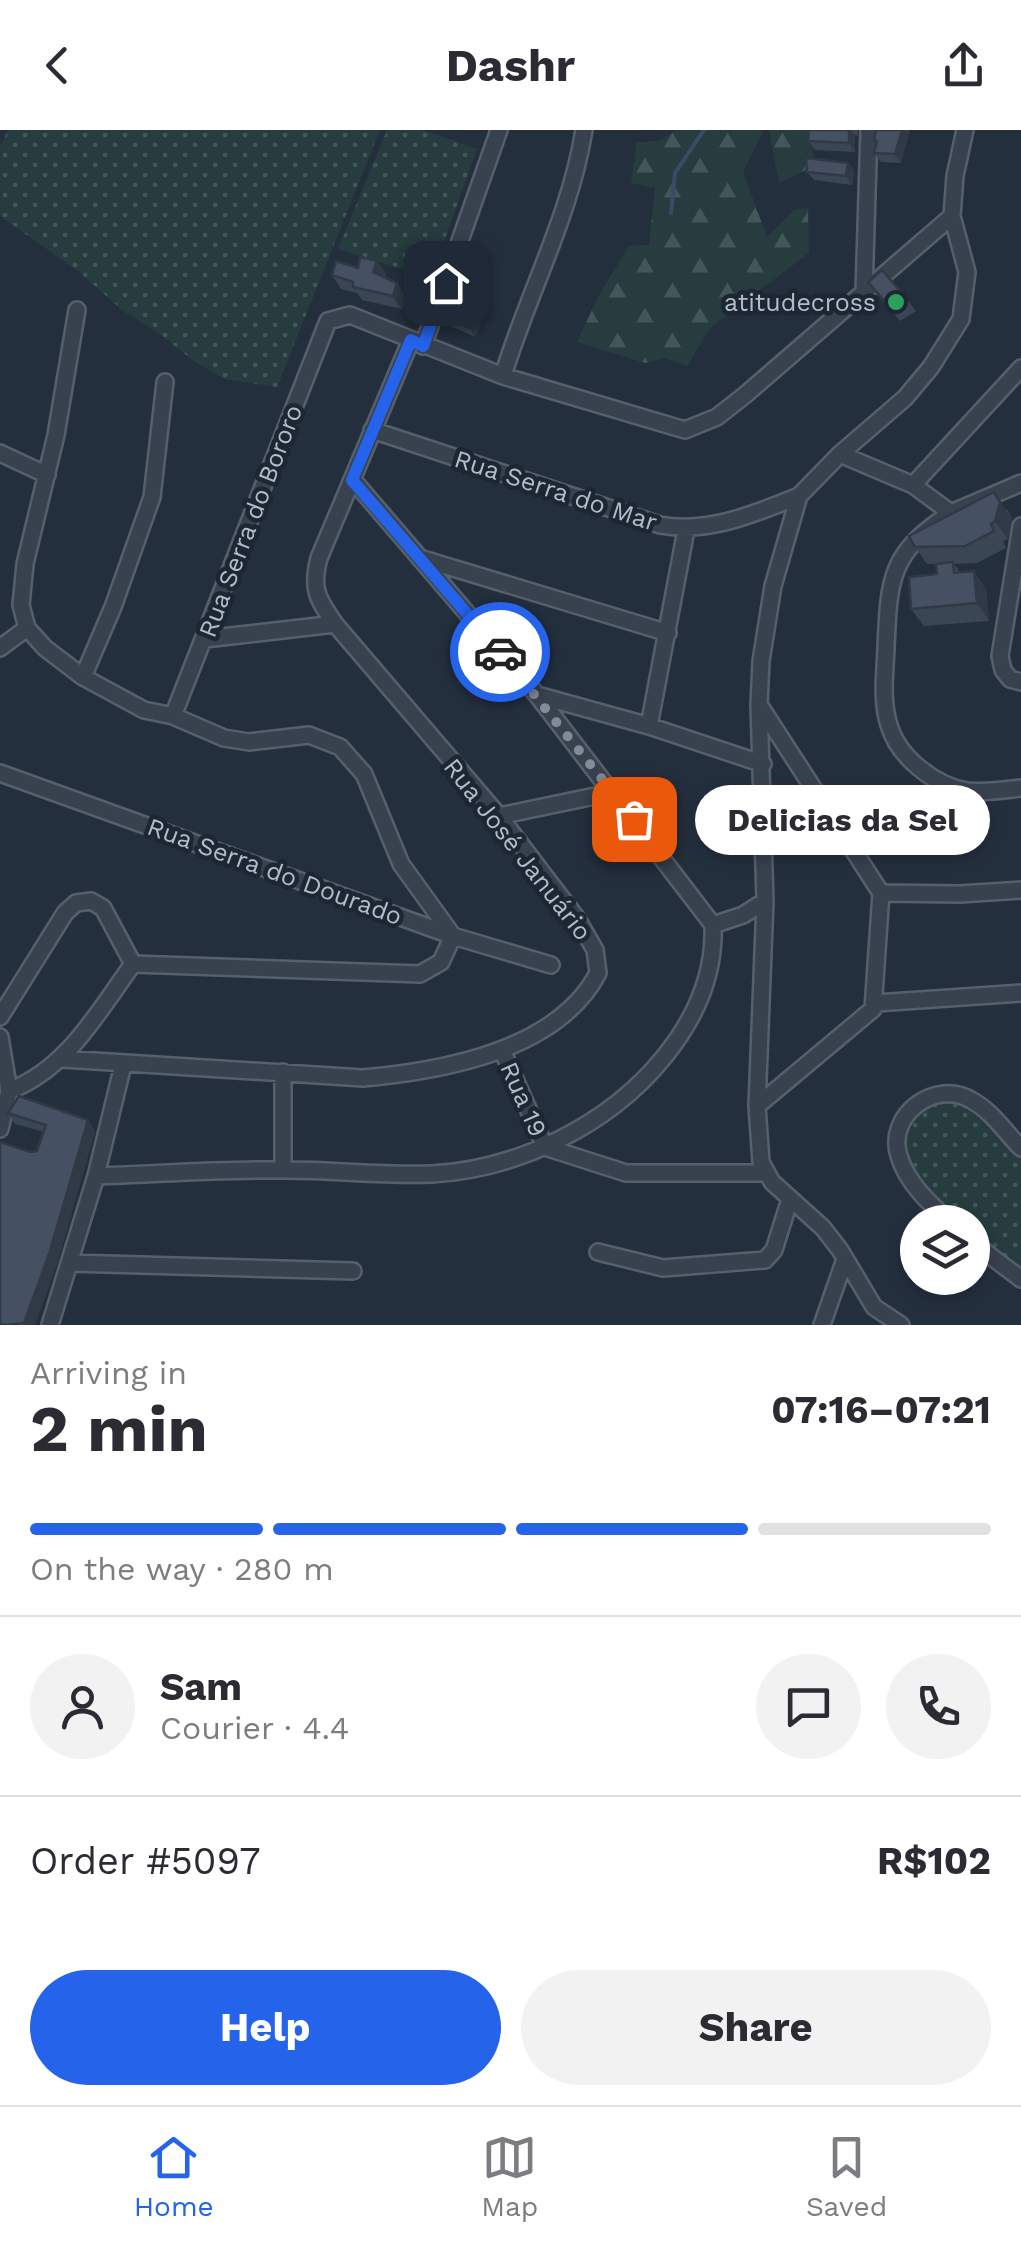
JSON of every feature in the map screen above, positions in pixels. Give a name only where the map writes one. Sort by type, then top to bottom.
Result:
[{"type":"street","points":[[504,376],[558,234],[580,159],[584,130]]},
{"type":"street","points":[[864,292],[869,130]]},
{"type":"street","points":[[901,1325],[875,1318],[845,1259],[823,1228],[766,1173],[757,1138],[766,900],[760,662],[773,586],[799,496],[840,454],[905,398],[931,368],[961,319],[967,272],[952,216],[954,176],[966,130]]},
{"type":"street","name":"Rua José Januário","points":[[62,1059],[364,1078],[455,1067],[502,1050],[546,1025],[579,1000],[598,973],[595,950],[582,926],[498,816],[334,624],[314,582],[372,430],[417,343],[494,131]]},
{"type":"street","points":[[417,343],[504,376],[685,430],[716,417],[952,216]]},
{"type":"street","points":[[77,310],[48,475],[25,564],[22,605],[27,628],[45,648],[83,676],[144,710],[173,716],[224,738],[269,742],[309,735],[340,747],[364,774],[401,864],[453,936],[441,962],[420,974],[133,964]]},
{"type":"street","name":"Rua Serra do Bororo","points":[[173,716],[323,326],[335,317],[350,315],[417,343]]},
{"type":"street","points":[[913,485],[1021,368]]},
{"type":"street","points":[[83,676],[114,607],[152,497],[164,382]]},
{"type":"street","name":"Rua Serra do Mar","points":[[372,430],[660,525],[686,530],[727,522],[799,496]]},
{"type":"street","points":[[0,453],[48,475]]},
{"type":"street","points":[[840,454],[913,485],[951,513]]},
{"type":"street","points":[[96,1176],[284,1170],[432,1174],[477,1167],[545,1148],[586,1124],[637,1086],[674,1046],[706,982],[712,963],[713,925],[537,695],[352,480]]},
{"type":"street","points":[[1021,483],[951,513],[916,540],[901,558],[890,582],[884,696],[890,728],[925,774],[947,786],[970,791],[1021,788]]},
{"type":"street","points":[[1015,681],[1002,670],[1000,656],[1021,526]]},
{"type":"street","points":[[649,726],[686,530]]},
{"type":"street","points":[[420,558],[668,633]]},
{"type":"street","points":[[205,640],[334,624]]},
{"type":"street","points":[[0,648],[27,628]]},
{"type":"street","points":[[537,695],[649,726],[763,764]]},
{"type":"street","points":[[757,1106],[861,1022],[876,1003],[881,893],[759,705]]},
{"type":"street","name":"Rua Serra do Dourado","points":[[0,773],[453,936],[551,965]]},
{"type":"street","points":[[498,816],[614,792]]},
{"type":"street","points":[[881,893],[1021,890]]},
{"type":"street","points":[[0,1018],[65,913],[76,903],[91,900],[102,908],[133,964]]},
{"type":"street","points":[[713,925],[743,916],[766,900]]},
{"type":"street","points":[[10,1091],[32,1082],[62,1059],[133,964]]},
{"type":"street","points":[[876,1003],[1021,993]]},
{"type":"street","points":[[0,1037],[10,1091],[0,1129]]},
{"type":"street","name":"Rua 19","points":[[502,1050],[545,1148]]},
{"type":"street","points":[[50,1325],[96,1176],[123,1065]]},
{"type":"street","points":[[283,1072],[284,1170]]},
{"type":"street","points":[[932,1205],[898,1154],[897,1136],[902,1120],[927,1098],[957,1094],[990,1114],[1021,1148]]},
{"type":"street","points":[[582,1158],[586,1124]]},
{"type":"street","points":[[545,1148],[626,1173],[766,1173]]},
{"type":"street","points":[[598,1252],[663,1268],[766,1260],[774,1250],[790,1200]]},
{"type":"street","points":[[990,1256],[1021,1279]]},
{"type":"street","points":[[822,1325],[845,1259]]},
{"type":"street","points":[[70,1263],[353,1272]]},
{"type":"green space","points":[[8,130],[380,130],[277,387],[225,379],[195,362],[0,216],[0,147]]},
{"type":"green space","points":[[387,130],[423,130],[477,149],[431,278],[338,249]]},
{"type":"green space","points":[[676,130],[764,130],[743,172],[767,237],[794,210],[808,208],[809,253],[710,328],[687,366],[665,358],[645,363],[577,342],[599,295],[629,246],[649,245],[655,188],[631,183],[637,143],[661,140]]},
{"type":"green space","points":[[769,130],[814,130],[812,167],[779,183]]},
{"type":"green space","points":[[941,1101],[965,1107],[1021,1160],[1021,1271],[990,1249],[990,1205],[935,1205],[916,1183],[904,1142],[914,1118]]},
{"type":"building","points":[[809,130],[849,130],[849,143],[808,141]]},
{"type":"building","points":[[876,130],[902,130],[895,154],[874,153]]},
{"type":"building","points":[[806,158],[848,163],[846,176],[807,172]]},
{"type":"building","points":[[360,257],[377,261],[373,272],[397,283],[393,296],[353,287],[353,282],[332,275],[336,261],[358,268]]},
{"type":"building","points":[[882,270],[906,298],[891,308],[868,282]]},
{"type":"building","points":[[443,302],[475,313],[469,328],[438,314]]},
{"type":"building","points":[[994,492],[1000,502],[991,524],[994,531],[965,546],[915,547],[909,536]]},
{"type":"building","points":[[953,562],[954,573],[974,571],[977,603],[911,609],[909,577],[937,574],[936,564]]},
{"type":"building","points":[[19,1096],[88,1120],[49,1254],[24,1323],[7,1325],[0,1324],[0,1142],[37,1151],[46,1125],[8,1113]]},
{"type":"waterway","points":[[671,213],[675,173],[704,130]]},
{"type":"way so far","points":[[500,652],[634,819]]},
{"type":"place","name":"atitudecross","points":[[896,302]]},
{"type":"place","name":"Delicias da Sel","points":[[634,819]]},
{"type":"route","points":[[446,283],[423,346],[411,340],[352,480],[500,652]]}]
